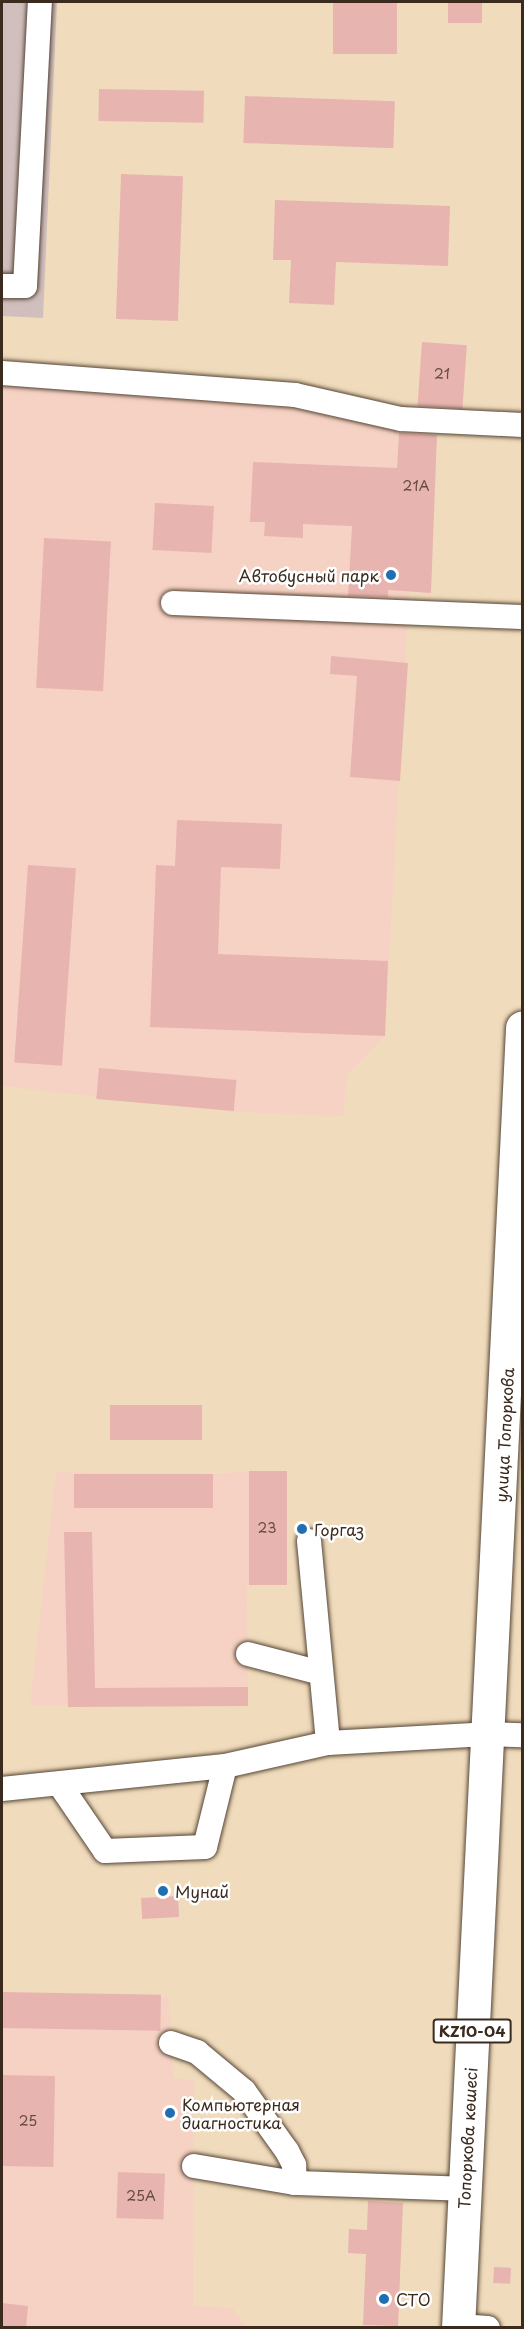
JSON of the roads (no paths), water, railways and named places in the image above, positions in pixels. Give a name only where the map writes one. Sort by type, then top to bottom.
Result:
[{"type":"highway","name":"улица Топоркова","points":[[486,1734],[516,1342],[522,1028]]},
{"type":"highway","name":"Топоркова көшесі","points":[[466,2327],[465,2189],[486,1734]]},
{"type":"street","points":[[2,286],[25,286],[40,2]]},
{"type":"street","points":[[2,373],[296,394],[401,418],[522,425]]},
{"type":"street","points":[[173,603],[522,617]]},
{"type":"street","points":[[309,1541],[328,1743]]},
{"type":"street","points":[[248,1654],[321,1673]]},
{"type":"street","points":[[2,1789],[60,1785],[225,1766],[328,1743],[486,1734],[522,1735]]},
{"type":"street","points":[[60,1785],[105,1851],[205,1847],[225,1766]]},
{"type":"street","points":[[171,2043],[197,2052],[244,2091],[287,2151],[294,2165],[295,2183]]},
{"type":"street","points":[[194,2166],[295,2183],[465,2189]]},
{"type":"place","name":"Автобусный парк","points":[[391,575]]},
{"type":"place","name":"Горгаз","points":[[302,1529]]},
{"type":"place","name":"Мунай","points":[[163,1891]]},
{"type":"place","name":"Компьютерная диагностика","points":[[170,2113]]},
{"type":"place","name":"СТО","points":[[384,2299]]}]
